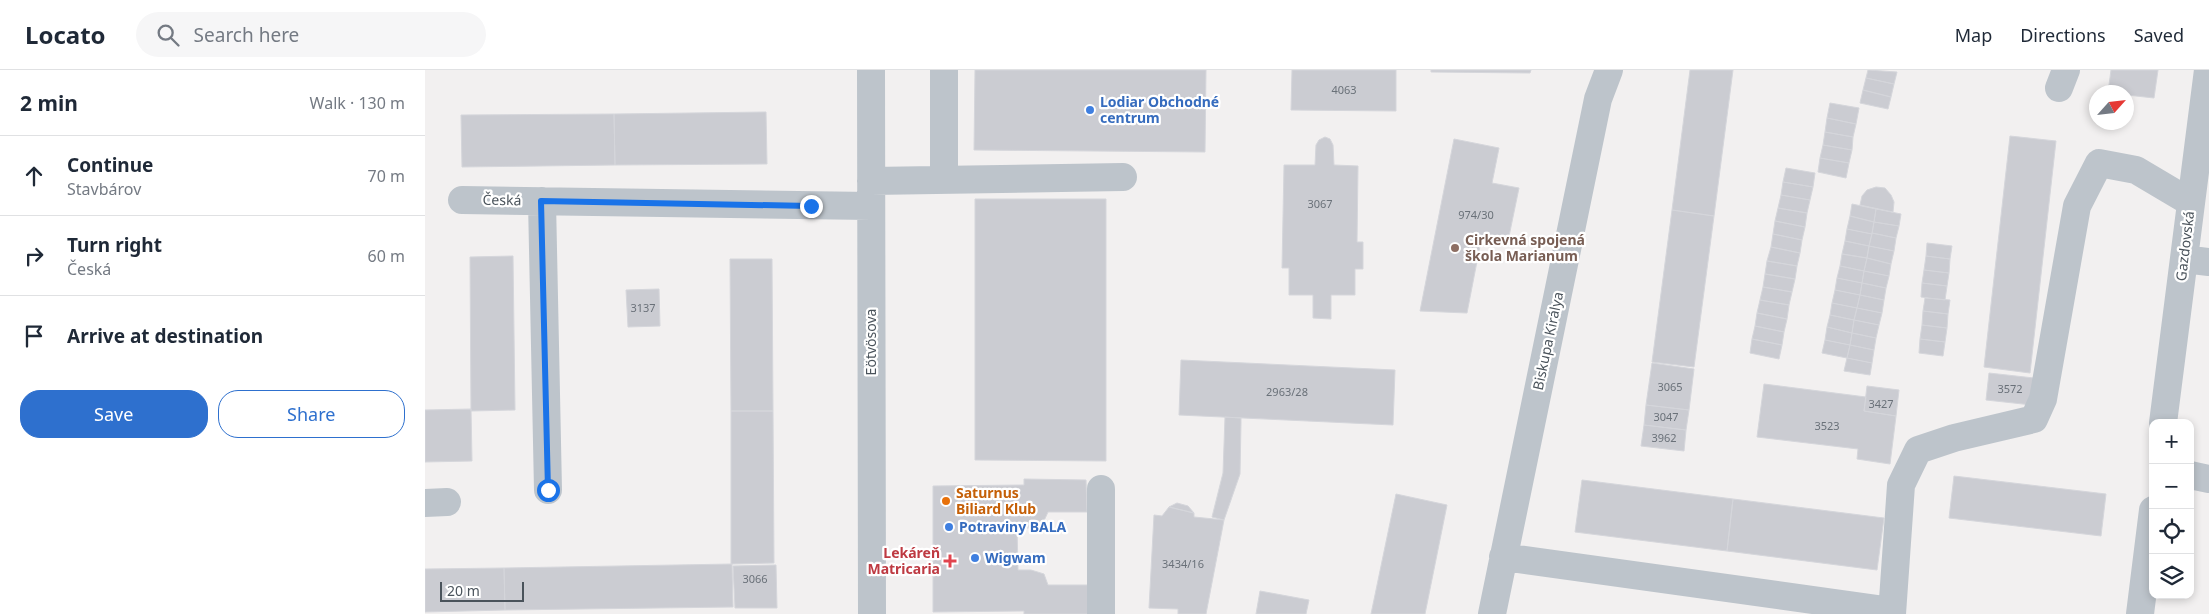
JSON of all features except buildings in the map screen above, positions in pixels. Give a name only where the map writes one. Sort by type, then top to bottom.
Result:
[{"type":"street","name":"Eötvösova","points":[[871,70],[871,614]]},
{"type":"street","points":[[944,70],[944,179]]},
{"type":"street","name":"Biskupa Királya","points":[[1492,614],[1598,99],[1609,70]]},
{"type":"street","name":"Gazdovská","points":[[2164,419],[2196,261],[2190,202],[2208,70]]},
{"type":"street","points":[[1503,557],[1892,612],[1901,485],[1918,450],[1954,438],[2034,419],[2043,399],[2077,206],[2099,162],[2136,170],[2190,202]]},
{"type":"street","name":"Česká","points":[[462,200],[541,201],[871,194],[944,179],[1123,177]]},
{"type":"street","points":[[541,201],[548,490]]},
{"type":"street","points":[[2194,476],[2209,479]]},
{"type":"street","points":[[1101,489],[1101,614]]},
{"type":"street","points":[[2140,614],[2149,542]]},
{"type":"place","name":"Lodiar Obchodné centrum","points":[[1090,110]]},
{"type":"place","name":"Cirkevná spojená škola Marianum","points":[[1455,248]]},
{"type":"place","name":"Saturnus Biliard Klub","points":[[946,501]]},
{"type":"place","name":"Potraviny BALA","points":[[949,527]]},
{"type":"place","name":"Wigwam","points":[[975,558]]},
{"type":"place","name":"Lekáreň Matricaria","points":[[950,561]]},
{"type":"route","points":[[548,490],[541,201],[811,206]]}]
